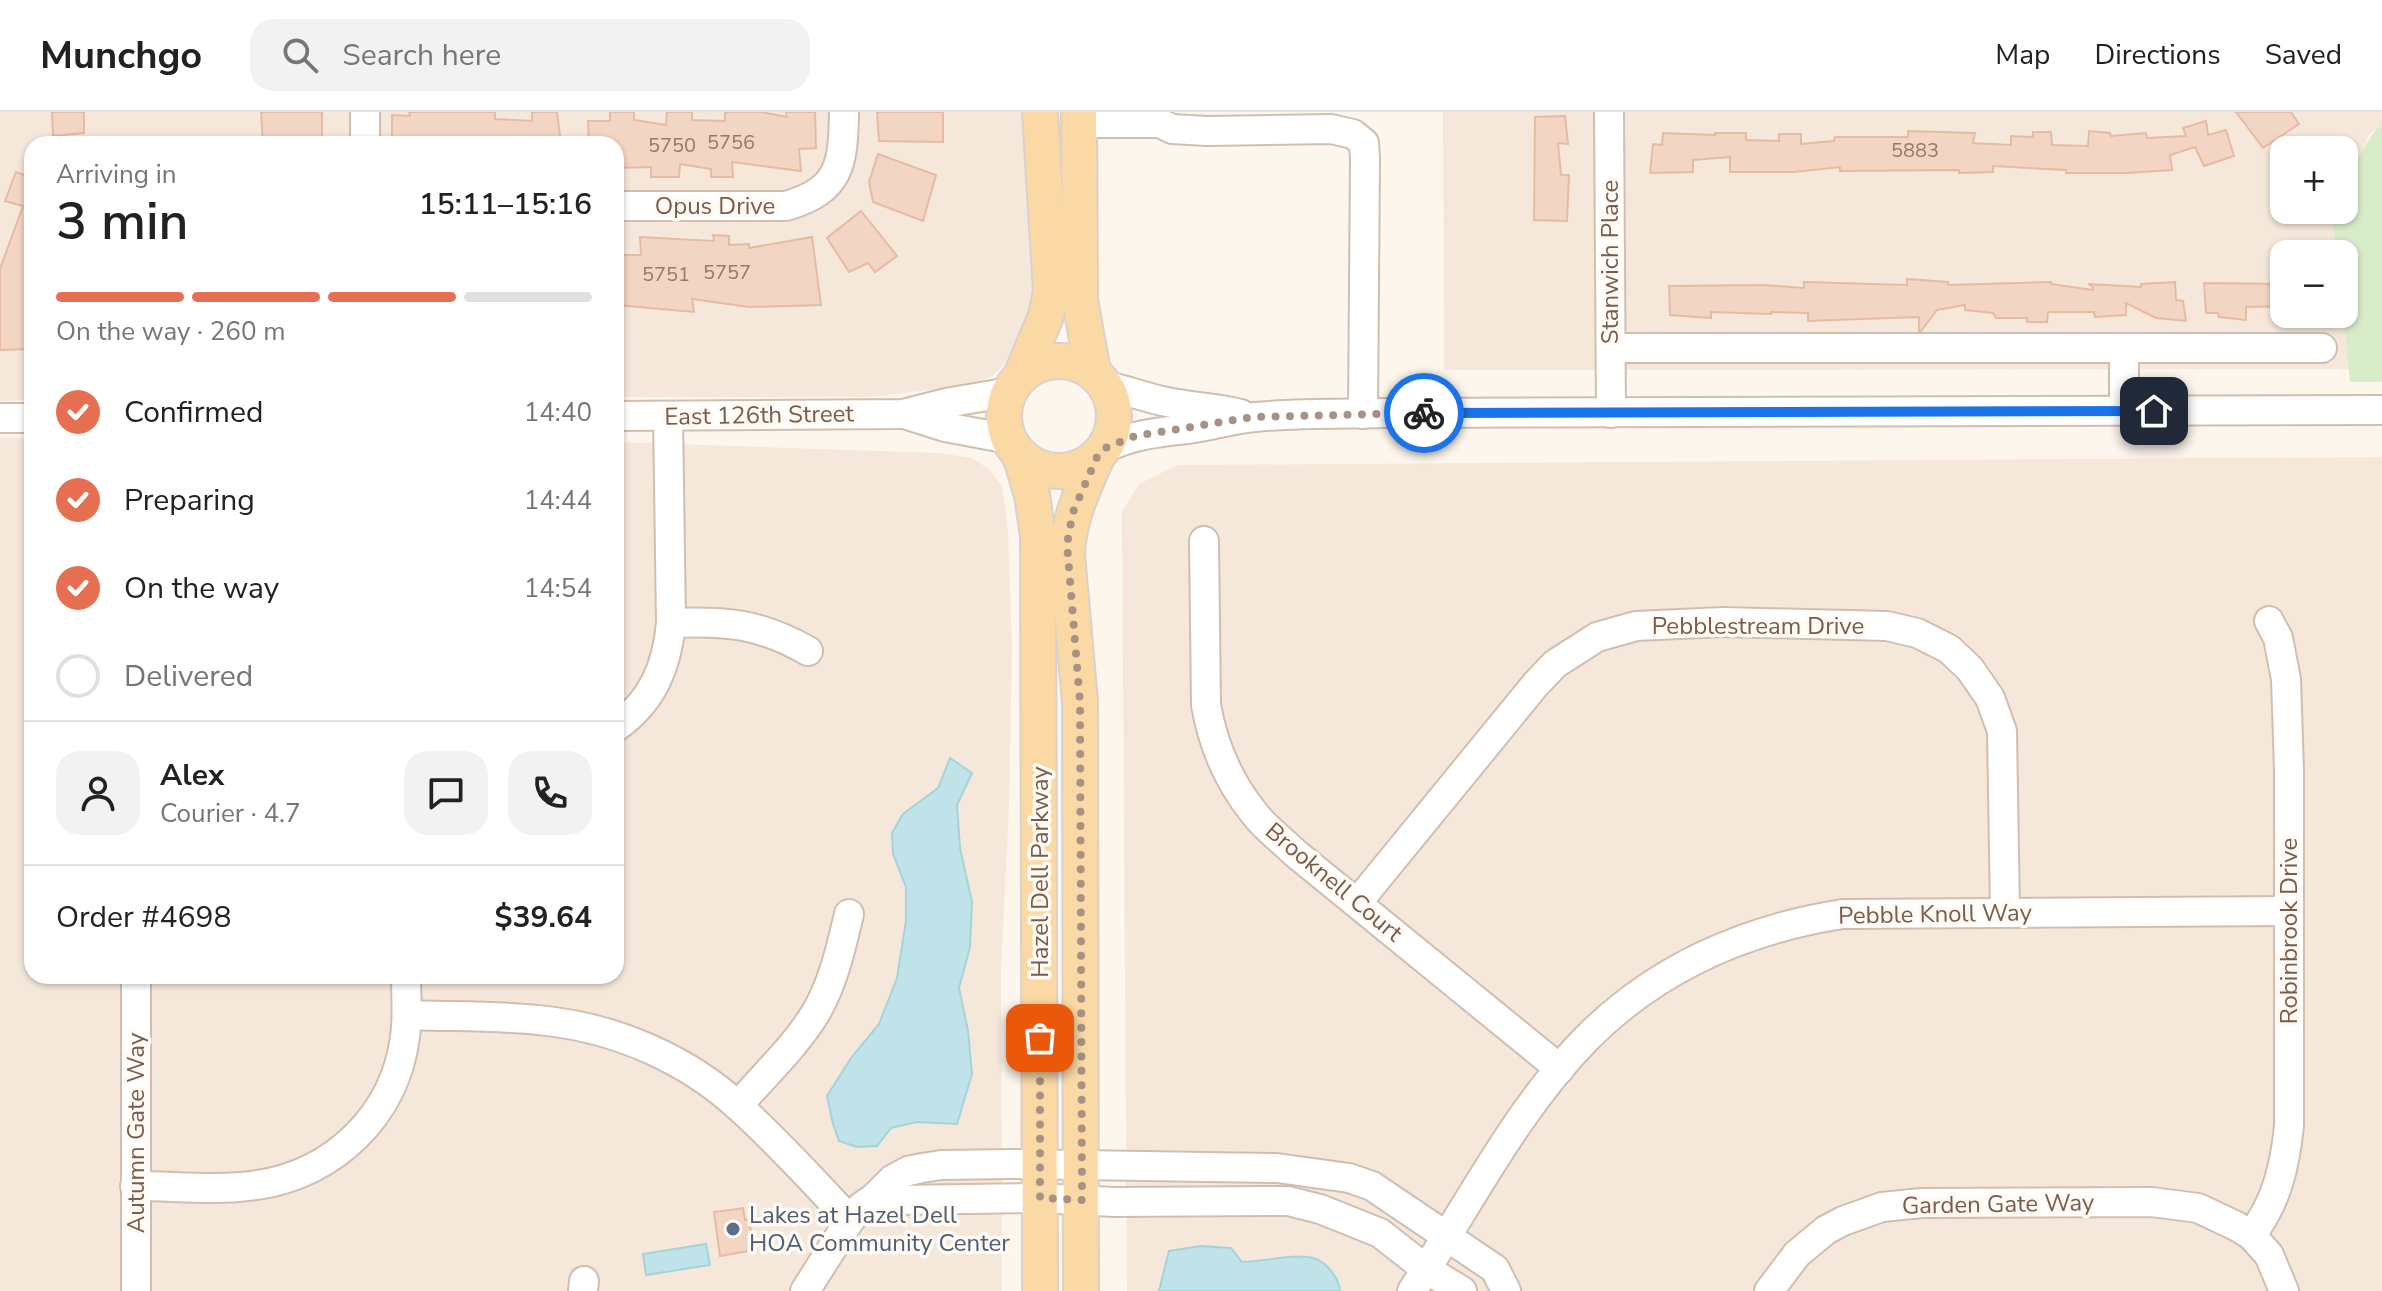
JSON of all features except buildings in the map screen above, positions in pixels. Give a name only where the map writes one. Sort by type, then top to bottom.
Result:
[{"type":"main road","points":[[1040,112],[1051,291],[1046,316],[1004,410],[1004,420],[1014,447],[1037,467],[1058,471],[1079,468],[1101,452],[1115,422],[1113,403],[1100,379],[1080,300],[1079,118]]},
{"type":"main road","points":[[1015,384],[1037,365],[1056,361],[1076,363],[1100,379]]},
{"type":"main road","name":"Hazel Dell Parkway","points":[[1014,447],[1032,495],[1038,536],[1040,1291]]},
{"type":"main road","name":"Hazel Dell Parkway","points":[[1081,1291],[1080,702],[1067,544],[1073,512],[1101,452]]},
{"type":"street","points":[[365,112],[365,136]]},
{"type":"street","name":"Opus Drive","points":[[624,206],[786,206],[806,200],[826,185],[839,164],[844,112]]},
{"type":"street","name":"Stanwich Place","points":[[1609,112],[1611,413]]},
{"type":"street","points":[[1079,118],[1160,123],[1172,129],[1207,131],[1331,129],[1353,134],[1364,143],[1363,414]]},
{"type":"street","points":[[1611,348],[2322,348]]},
{"type":"street","points":[[2124,349],[2124,411]]},
{"type":"street","points":[[1100,379],[1169,402],[1253,417]]},
{"type":"street","name":"East 126th Street","points":[[624,416],[903,414],[1015,384]]},
{"type":"street","points":[[1101,452],[1135,436],[1253,417],[2382,410]]},
{"type":"street","name":"East 126th Street","points":[[903,414],[1014,447]]},
{"type":"street","points":[[624,720],[642,705],[655,687],[669,648],[668,416]]},
{"type":"street","points":[[0,418],[24,418]]},
{"type":"street","name":"Brooknell Court","points":[[1204,541],[1206,705],[1221,761],[1230,779],[1255,815],[1295,853],[1560,1069]]},
{"type":"street","name":"Robinbrook Drive","points":[[2251,1235],[2264,1218],[2274,1196],[2289,1126],[2286,679],[2278,638],[2269,621]]},
{"type":"street","points":[[671,623],[728,622],[755,627],[783,636],[808,651]]},
{"type":"street","name":"Pebblestream Drive","points":[[1357,903],[1555,664],[1597,637],[1636,626],[1723,622],[1887,626],[1917,633],[1949,649],[1970,669],[1990,698],[2002,731],[2005,911]]},
{"type":"street","name":"Pebble Knoll Way","points":[[1419,1280],[1519,1125],[1584,1041],[1650,985],[1683,965],[1753,935],[1785,925],[1843,914],[2289,911]]},
{"type":"street","points":[[738,1106],[815,1014],[830,983],[849,914]]},
{"type":"street","name":"Autumn Gate Way","points":[[136,984],[136,1290]]},
{"type":"street","points":[[135,1186],[255,1186],[322,1164],[356,1138],[390,1090],[401,1056],[407,1015],[406,984]]},
{"type":"street","points":[[407,1015],[547,1021],[623,1038],[659,1053],[691,1071],[738,1106],[850,1220]]},
{"type":"street","points":[[805,1291],[861,1207],[893,1179],[908,1171],[941,1165],[1082,1164],[1127,1168],[1277,1168],[1349,1178],[1372,1186],[1495,1269],[1506,1291]]},
{"type":"street","points":[[874,1198],[1288,1201],[1320,1209],[1380,1233],[1419,1280],[1462,1291]]},
{"type":"street","name":"Garden Gate Way","points":[[1769,1291],[1797,1254],[1826,1230],[1882,1207],[1937,1203],[2178,1204],[2212,1213],[2251,1235]]},
{"type":"street","points":[[2251,1235],[2269,1255],[2284,1291]]},
{"type":"shaded area","points":[[0,112],[1027,112],[1036,296],[1021,337],[1004,365],[992,376],[972,385],[869,397],[624,397],[624,136],[24,136],[24,400],[0,401]]},
{"type":"shaded area","points":[[1443,112],[2382,112],[2382,123],[2369,135],[2358,162],[2358,136],[2270,136],[2270,224],[2333,224],[2335,240],[2270,240],[2270,328],[2345,328],[2349,369],[1444,370]]},
{"type":"shaded area","points":[[0,438],[24,438],[24,984],[624,984],[624,442],[939,453],[972,458],[989,469],[1002,486],[1008,530],[1012,647],[1009,808],[1001,970],[1002,1291],[0,1291]]},
{"type":"shaded area","points":[[2382,457],[2382,1291],[1127,1291],[1122,512],[1139,484],[1177,465]]},
{"type":"green space","points":[[2382,123],[2382,382],[2350,382],[2344,328],[2358,328],[2358,240],[2335,240],[2333,224],[2358,224],[2358,161]]},
{"type":"water","points":[[950,758],[972,773],[957,805],[960,848],[972,902],[970,947],[959,988],[968,1031],[972,1074],[957,1124],[917,1122],[891,1128],[877,1146],[857,1147],[839,1141],[827,1096],[851,1058],[879,1024],[897,978],[906,921],[906,887],[893,854],[892,833],[903,814],[938,788]]},
{"type":"water","points":[[706,1244],[710,1265],[646,1275],[643,1254]]},
{"type":"water","points":[[1201,1246],[1231,1248],[1242,1262],[1313,1258],[1331,1271],[1340,1291],[1159,1291],[1169,1251]]},
{"type":"way so far","points":[[1040,1038],[1040,1198],[1082,1200],[1080,702],[1067,544],[1073,512],[1097,457],[1105,448],[1122,439],[1253,417],[1424,413]]},
{"type":"place","name":"Lakes at Hazel Dell HOA Community Center","points":[[733,1229]]},
{"type":"route","points":[[1424,413],[2154,411]]}]
